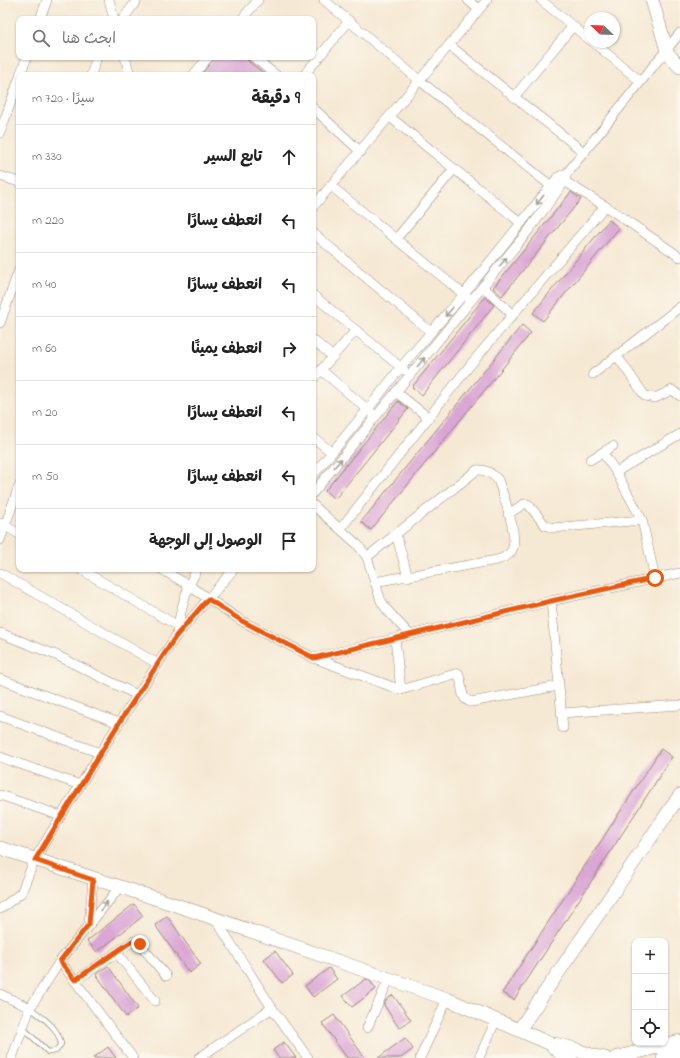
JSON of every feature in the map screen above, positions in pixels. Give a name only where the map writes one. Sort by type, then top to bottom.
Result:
[{"type":"main road","points":[[652,0],[666,49],[670,58],[680,67]]},
{"type":"main road","points":[[518,1030],[680,795]]},
{"type":"main road","points":[[0,848],[447,999],[518,1030],[571,1058]]},
{"type":"main road","points":[[615,1058],[668,1054],[680,1041]]},
{"type":"main road","points":[[555,1049],[605,1058]]},
{"type":"street","points":[[41,16],[46,0]]},
{"type":"street","points":[[109,0],[113,16]]},
{"type":"street","points":[[125,16],[137,0]]},
{"type":"street","points":[[245,16],[258,0]]},
{"type":"street","points":[[324,0],[419,80],[551,186]]},
{"type":"street","points":[[468,0],[478,9]]},
{"type":"street","points":[[316,204],[361,152],[419,80],[487,0]]},
{"type":"street","points":[[541,0],[584,35]]},
{"type":"street","points":[[306,72],[349,21]]},
{"type":"street","points":[[514,97],[573,26]]},
{"type":"street","points":[[316,489],[529,230],[563,177],[585,153],[640,81],[680,33]]},
{"type":"street","points":[[449,45],[585,153]]},
{"type":"street","points":[[600,48],[640,81]]},
{"type":"street","points":[[21,72],[26,60]]},
{"type":"street","points":[[92,72],[96,60]]},
{"type":"street","points":[[126,60],[129,72]]},
{"type":"street","points":[[196,72],[206,60]]},
{"type":"street","points":[[258,60],[272,72]]},
{"type":"street","points":[[0,133],[16,88]]},
{"type":"street","points":[[316,111],[361,152]]},
{"type":"street","points":[[390,117],[521,223]]},
{"type":"street","points":[[396,239],[454,169]]},
{"type":"street","points":[[0,176],[16,181]]},
{"type":"street","points":[[316,471],[401,367],[464,294],[551,186],[563,177]]},
{"type":"street","points":[[563,177],[680,257]]},
{"type":"street","points":[[332,186],[471,301]]},
{"type":"street","points":[[341,528],[513,315],[605,206]]},
{"type":"street","points":[[316,236],[431,332]]},
{"type":"street","points":[[0,323],[16,278]]},
{"type":"street","points":[[483,287],[513,315]]},
{"type":"street","points":[[316,297],[410,375]]},
{"type":"street","points":[[593,374],[680,307]]},
{"type":"street","points":[[316,376],[356,330]]},
{"type":"street","points":[[316,343],[333,357]]},
{"type":"street","points":[[617,356],[646,396],[655,398],[672,390],[680,396]]},
{"type":"street","points":[[321,370],[376,416]]},
{"type":"street","points":[[396,392],[429,418]]},
{"type":"street","points":[[616,472],[680,434]]},
{"type":"street","points":[[316,440],[331,452]]},
{"type":"street","points":[[590,460],[613,446]]},
{"type":"street","points":[[603,453],[616,472],[642,520],[655,578]]},
{"type":"street","points":[[367,557],[477,470],[482,470],[493,474],[498,480],[508,514],[514,543],[512,549],[504,558],[408,577],[374,582]]},
{"type":"street","points":[[0,540],[2,524],[16,494]]},
{"type":"street","points":[[508,514],[524,504],[528,504],[545,525],[553,528],[642,520]]},
{"type":"street","points":[[316,508],[341,528],[358,545],[367,557],[377,593],[387,610],[409,634]]},
{"type":"street","points":[[2,524],[16,532]]},
{"type":"street","points":[[396,534],[408,577]]},
{"type":"street","points":[[85,572],[178,626]]},
{"type":"street","points":[[166,572],[242,621],[314,658],[401,690],[458,673],[463,696],[467,701],[471,702],[558,686]]},
{"type":"street","points":[[176,636],[188,585],[195,572]]},
{"type":"street","points":[[0,909],[21,893],[35,860],[61,816],[176,636],[231,572]]},
{"type":"street","points":[[0,573],[158,664]]},
{"type":"street","points":[[314,658],[551,601],[680,573]]},
{"type":"street","points":[[551,601],[563,728]]},
{"type":"street","points":[[0,633],[56,655],[137,695]]},
{"type":"street","points":[[395,639],[401,690]]},
{"type":"street","points":[[0,678],[119,723]]},
{"type":"street","points":[[561,713],[680,705]]},
{"type":"street","points":[[0,716],[100,753]]},
{"type":"street","points":[[0,757],[80,785]]},
{"type":"street","points":[[0,795],[61,816]]},
{"type":"street","points":[[89,924],[93,880]]},
{"type":"street","points":[[12,1058],[30,1008],[60,961],[119,888]]},
{"type":"street","points":[[216,920],[272,1008],[308,1058]]},
{"type":"street","points":[[75,980],[132,941],[136,941],[140,944],[166,976]]},
{"type":"street","points":[[116,952],[155,1000]]},
{"type":"street","points":[[60,961],[133,1058]]},
{"type":"street","points":[[367,1028],[389,979]]},
{"type":"street","points":[[0,994],[30,1008]]},
{"type":"street","points":[[420,1058],[447,999]]},
{"type":"street","points":[[199,1058],[210,1055],[272,1008]]},
{"type":"street","points":[[479,1058],[496,1020]]},
{"type":"lane","points":[[22,1027],[48,1052],[56,1051],[61,1044],[59,1036],[49,1023],[30,1008]]},
{"type":"building","points":[[213,60],[248,60],[262,72],[203,72]]},
{"type":"building","points":[[571,192],[581,199],[502,296],[493,288]]},
{"type":"building","points":[[609,220],[619,228],[543,321],[533,313]]},
{"type":"building","points":[[485,297],[494,305],[422,395],[412,387]]},
{"type":"building","points":[[522,325],[531,333],[371,530],[361,522]]},
{"type":"building","points":[[398,401],[408,409],[335,499],[325,491]]},
{"type":"building","points":[[661,749],[672,757],[514,1000],[502,993]]},
{"type":"building","points":[[134,904],[143,916],[97,952],[87,941]]},
{"type":"building","points":[[167,916],[201,964],[189,973],[155,925]]},
{"type":"building","points":[[275,951],[293,975],[282,983],[264,959]]},
{"type":"building","points":[[108,966],[138,1008],[126,1017],[96,974]]},
{"type":"building","points":[[329,968],[337,979],[313,997],[305,986]]},
{"type":"building","points":[[366,979],[370,981],[376,989],[352,1007],[343,996]]},
{"type":"building","points":[[393,995],[411,1020],[399,1028],[384,1005],[386,1000]]},
{"type":"building","points":[[334,1015],[365,1058],[347,1058],[322,1023]]},
{"type":"building","points":[[405,1038],[413,1049],[401,1058],[378,1058]]},
{"type":"building","points":[[284,1042],[296,1058],[279,1058],[273,1050]]},
{"type":"building","points":[[108,1047],[116,1058],[93,1058]]},
{"type":"route","points":[[140,944],[136,941],[132,941],[75,980],[60,961],[89,924],[93,880],[35,860],[119,723],[176,636],[208,599],[242,621],[314,658],[395,639],[409,634],[655,578]]}]
